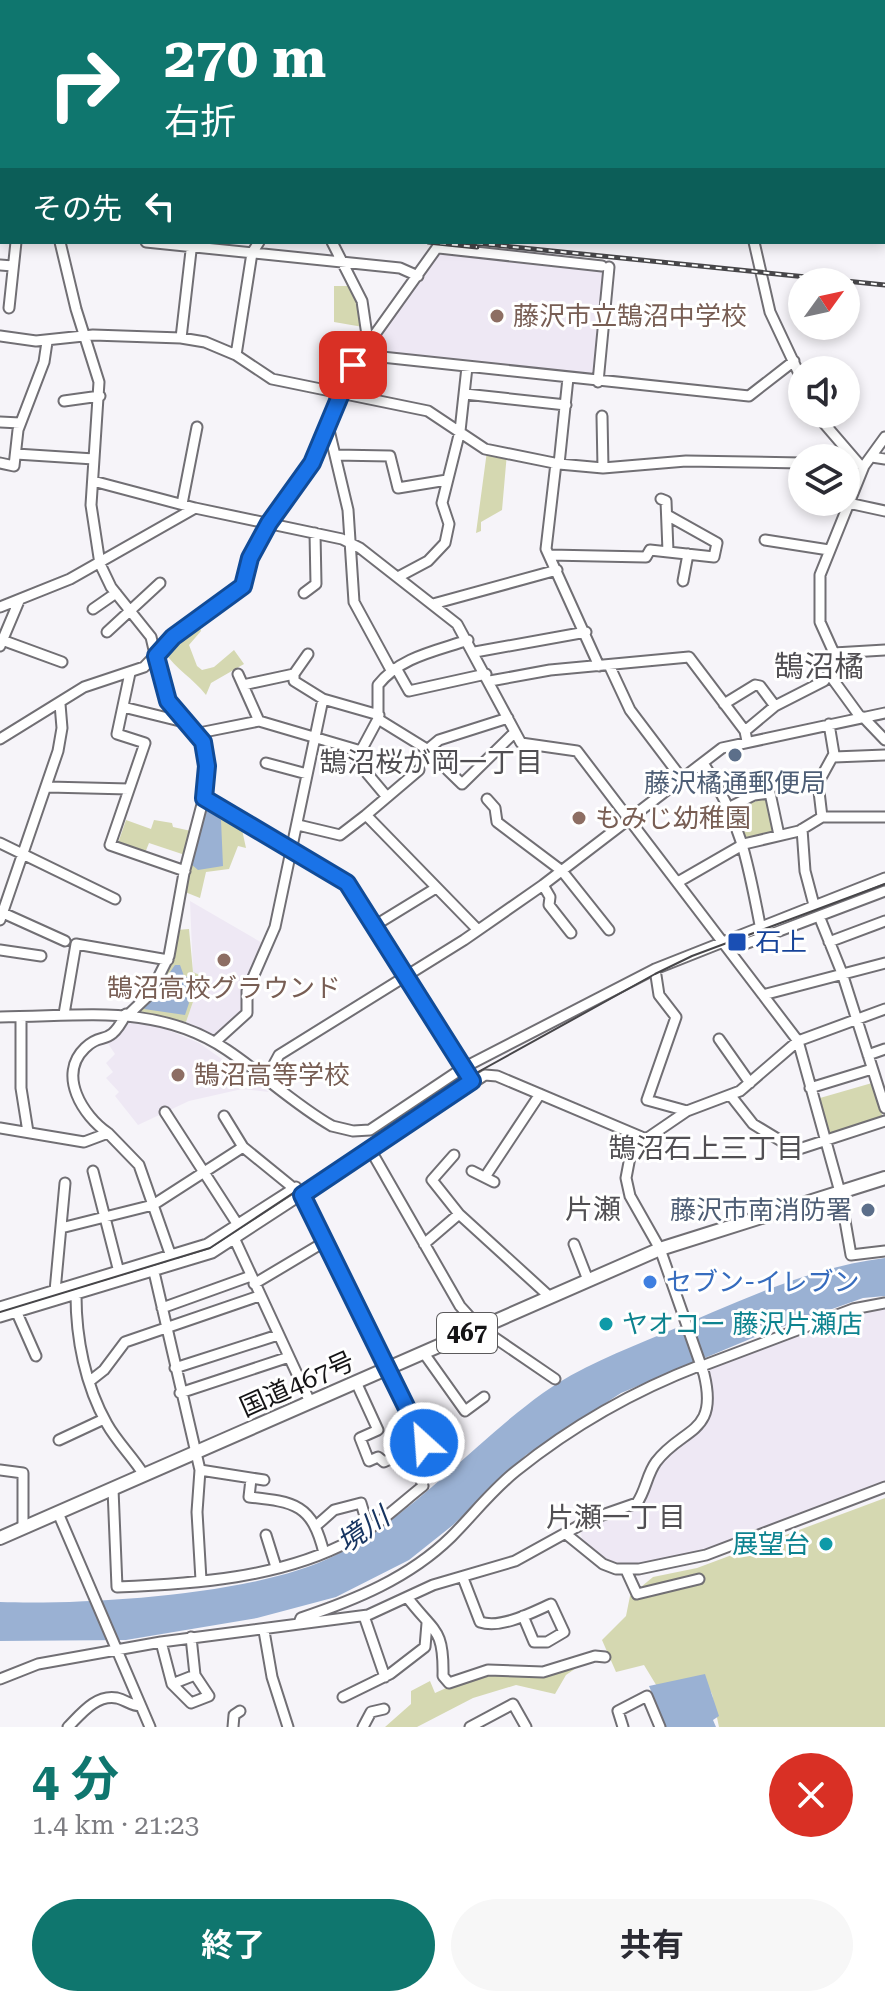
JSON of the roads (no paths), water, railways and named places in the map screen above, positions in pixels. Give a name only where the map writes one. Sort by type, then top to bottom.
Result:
[{"type":"highway","name":"国道467号","points":[[0,1538],[660,1249],[885,1178]]},
{"type":"street","points":[[9,308],[16,244]]},
{"type":"street","points":[[61,244],[99,382],[91,505],[100,564],[116,593],[151,637],[164,693],[184,722],[199,733],[207,766],[204,798],[185,871],[168,960],[150,994],[127,1014],[116,1033],[90,1044],[76,1064],[74,1077],[81,1106],[90,1121],[108,1133],[139,1165],[173,1261]]},
{"type":"street","points":[[181,338],[192,244],[400,268],[418,276]]},
{"type":"street","points":[[236,355],[252,253],[258,244]]},
{"type":"street","points":[[333,244],[365,311],[368,343]]},
{"type":"street","points":[[754,244],[770,312],[792,356]]},
{"type":"street","points":[[0,739],[84,687],[144,667],[173,637],[239,591],[250,558],[269,523],[312,463],[353,365],[440,245],[605,267],[598,382]]},
{"type":"street","points":[[0,265],[13,266]]},
{"type":"street","points":[[0,336],[47,342],[85,337],[181,338],[205,342],[236,355],[272,379],[428,411],[485,449],[557,464],[630,469],[686,461],[788,463]]},
{"type":"street","points":[[0,463],[14,466],[20,423],[44,362],[47,342]]},
{"type":"street","points":[[363,355],[749,396],[788,366]]},
{"type":"street","points":[[398,577],[428,561],[445,543],[449,524],[442,503],[460,431],[467,367]]},
{"type":"street","points":[[568,378],[545,543],[604,666],[630,710],[683,780]]},
{"type":"street","points":[[465,394],[566,405]]},
{"type":"street","points":[[64,401],[100,396]]},
{"type":"street","points":[[602,416],[603,468]]},
{"type":"street","points":[[0,422],[20,423]]},
{"type":"street","points":[[182,504],[198,427]]},
{"type":"street","points":[[329,428],[351,542],[356,609],[409,691],[488,677],[689,657],[746,736]]},
{"type":"street","points":[[829,428],[862,465]]},
{"type":"street","points":[[860,470],[885,437]]},
{"type":"street","points":[[16,454],[94,459]]},
{"type":"street","points":[[335,455],[390,456],[398,488],[447,480]]},
{"type":"street","points":[[872,457],[885,459]]},
{"type":"street","points":[[93,481],[195,508],[351,542],[457,624],[523,745],[577,751],[798,1041],[840,1192],[851,1255],[885,1251]]},
{"type":"street","points":[[661,499],[666,501],[668,551]]},
{"type":"street","points":[[860,506],[885,511]]},
{"type":"street","points":[[0,607],[100,564],[195,508]]},
{"type":"street","points":[[549,555],[646,557],[650,550],[714,557],[717,543],[667,515]]},
{"type":"street","points":[[746,736],[775,706],[812,688],[829,674],[834,653],[820,622],[820,575],[843,516]]},
{"type":"street","points":[[304,593],[316,584],[315,533]]},
{"type":"street","points":[[765,540],[829,550]]},
{"type":"street","points":[[683,581],[688,554]]},
{"type":"street","points":[[433,604],[557,570]]},
{"type":"street","points":[[107,632],[131,614],[160,583]]},
{"type":"street","points":[[93,609],[116,593]]},
{"type":"street","points":[[19,601],[1,643],[62,662]]},
{"type":"street","points":[[475,652],[586,632]]},
{"type":"street","points":[[387,797],[356,760],[378,717],[378,685],[394,669],[468,640]]},
{"type":"street","points":[[834,653],[885,650]]},
{"type":"street","points":[[308,654],[294,674],[294,681],[323,699],[378,717],[427,750],[462,784],[515,732]]},
{"type":"street","points":[[130,673],[117,734],[145,743],[110,845],[185,871]]},
{"type":"street","points":[[238,674],[259,721]]},
{"type":"street","points":[[243,685],[294,674]]},
{"type":"street","points":[[829,674],[862,718],[885,740]]},
{"type":"street","points":[[724,704],[755,685],[760,686],[775,706]]},
{"type":"street","points":[[215,1042],[248,1009],[247,991],[275,927],[323,699]]},
{"type":"street","points":[[60,704],[61,740],[48,787],[1,917],[65,941]]},
{"type":"street","points":[[123,707],[184,722]]},
{"type":"street","points":[[266,1079],[279,1055],[478,930],[543,885],[722,748],[746,736],[885,713]]},
{"type":"street","points":[[427,750],[439,740],[508,718]]},
{"type":"street","points":[[199,733],[259,721],[361,751]]},
{"type":"street","points":[[822,817],[818,783],[834,757],[829,724]]},
{"type":"street","points":[[834,757],[885,755]]},
{"type":"street","points":[[266,763],[307,774]]},
{"type":"street","points":[[703,763],[730,807],[744,844],[760,925]]},
{"type":"street","points":[[298,825],[340,835],[419,770]]},
{"type":"street","points":[[48,787],[129,789]]},
{"type":"street","points":[[730,807],[754,795],[770,793],[779,835]]},
{"type":"street","points":[[204,798],[347,883],[472,1081]]},
{"type":"street","points":[[487,799],[495,808],[497,822],[562,871],[609,930]]},
{"type":"street","points":[[366,815],[478,930]]},
{"type":"street","points":[[678,882],[744,844],[802,829],[822,817],[885,817]]},
{"type":"street","points":[[802,829],[805,871],[814,905]]},
{"type":"street","points":[[0,843],[115,899]]},
{"type":"street","points":[[0,1017],[127,1014],[168,1021],[215,1042],[332,1126],[353,1131],[370,1130],[463,1068],[655,969],[885,878]]},
{"type":"street","points":[[543,885],[550,897],[549,905],[571,933]]},
{"type":"street","points":[[374,926],[436,888]]},
{"type":"street","points":[[729,950],[885,891]]},
{"type":"street","points":[[819,916],[842,973],[872,1069],[880,1079],[885,1108]]},
{"type":"street","points":[[829,942],[885,921]]},
{"type":"street","points":[[64,1014],[76,944],[168,960]]},
{"type":"street","points":[[0,950],[41,956]]},
{"type":"street","points":[[763,995],[885,963]]},
{"type":"street","points":[[655,969],[659,995],[676,1017],[647,1100],[687,1111]]},
{"type":"street","points":[[0,1679],[38,1664],[116,1647],[264,1631],[299,1623],[364,1616],[433,1585],[515,1561],[591,1519],[637,1503],[659,1457],[693,1432],[703,1418],[707,1394],[702,1367],[660,1249],[627,1187],[630,1157],[646,1139],[687,1111],[731,1096],[750,1083],[798,1041],[858,1022],[885,1009]]},
{"type":"street","points":[[21,1017],[21,1088],[28,1132]]},
{"type":"street","points":[[719,1039],[750,1083]]},
{"type":"street","points":[[868,1055],[885,1049]]},
{"type":"street","points":[[810,1088],[872,1069]]},
{"type":"street","points":[[0,1317],[154,1272],[299,1191],[370,1149],[472,1081],[491,1074],[646,1139]]},
{"type":"street","points":[[472,1171],[490,1180],[540,1094]]},
{"type":"street","points":[[731,1096],[753,1124],[796,1150],[885,1121]]},
{"type":"street","points":[[165,1112],[238,1225]]},
{"type":"street","points":[[224,1116],[243,1147],[299,1191],[424,1443],[384,1462],[378,1457],[369,1461],[360,1438],[378,1430],[356,1382]]},
{"type":"street","points":[[0,1128],[84,1142],[108,1133]]},
{"type":"street","points":[[61,1228],[153,1205],[243,1147]]},
{"type":"street","points":[[370,1149],[453,1296],[479,1327],[555,1379]]},
{"type":"street","points":[[454,1155],[432,1180],[459,1214],[550,1297]]},
{"type":"street","points":[[93,1171],[119,1272]]},
{"type":"street","points":[[55,1291],[65,1183]]},
{"type":"street","points":[[0,1307],[119,1272],[212,1253],[235,1240],[299,1191]]},
{"type":"street","points":[[424,1244],[459,1214]]},
{"type":"street","points":[[235,1240],[310,1402]]},
{"type":"street","points":[[162,1308],[252,1280],[326,1241]]},
{"type":"street","points":[[574,1244],[588,1280]]},
{"type":"street","points":[[154,1272],[200,1470],[197,1514],[201,1580]]},
{"type":"street","points":[[76,1295],[76,1329],[104,1419],[144,1475]]},
{"type":"street","points":[[90,1381],[104,1370],[121,1344],[259,1296]]},
{"type":"street","points":[[299,1623],[301,1618],[356,1598],[414,1567],[450,1538],[502,1482],[578,1425],[661,1380],[853,1309],[885,1303]]},
{"type":"street","points":[[17,1313],[36,1356]]},
{"type":"street","points":[[175,1368],[278,1335]]},
{"type":"street","points":[[423,1352],[465,1411],[484,1397]]},
{"type":"street","points":[[180,1393],[289,1357]]},
{"type":"street","points":[[59,1440],[104,1419]]},
{"type":"street","points":[[113,1489],[117,1587],[201,1580],[276,1567],[324,1553],[369,1530],[423,1486],[410,1450]]},
{"type":"street","points":[[0,1470],[23,1473],[23,1528]]},
{"type":"street","points":[[200,1470],[264,1480]]},
{"type":"street","points":[[249,1497],[251,1479]]},
{"type":"street","points":[[566,1534],[603,1564],[626,1570],[706,1555],[885,1487]]},
{"type":"street","points":[[237,1496],[293,1501],[317,1525],[324,1553]]},
{"type":"street","points":[[317,1525],[338,1509],[361,1503],[369,1530]]},
{"type":"street","points":[[58,1513],[150,1727]]},
{"type":"street","points":[[266,1535],[276,1567]]},
{"type":"street","points":[[626,1570],[637,1594],[699,1579]]},
{"type":"street","points":[[463,1578],[480,1622],[487,1625],[523,1616],[551,1604],[564,1632],[547,1642],[534,1642],[523,1616]]},
{"type":"street","points":[[407,1597],[441,1638],[443,1676],[449,1683],[488,1670],[543,1672],[599,1655],[605,1657]]},
{"type":"street","points":[[364,1616],[385,1677]]},
{"type":"street","points":[[343,1697],[385,1677],[425,1647],[427,1623]]},
{"type":"street","points":[[264,1631],[272,1677],[288,1727]]},
{"type":"street","points":[[161,1642],[172,1684],[191,1703],[209,1696],[195,1675],[191,1637]]},
{"type":"street","points":[[172,1684],[195,1675]]},
{"type":"street","points":[[623,1727],[618,1711],[622,1706],[647,1696],[660,1727]]},
{"type":"street","points":[[68,1727],[90,1706],[107,1699],[116,1698],[141,1706]]},
{"type":"street","points":[[470,1727],[513,1704],[526,1727]]},
{"type":"street","points":[[363,1727],[371,1712],[384,1709]]},
{"type":"street","points":[[233,1727],[234,1715],[240,1711]]},
{"type":"water","points":[[206,808],[221,820],[223,866],[198,870],[191,864]]},
{"type":"water","points":[[175,965],[180,965],[184,976],[197,980],[185,993],[189,1003],[185,1015],[144,1009]]},
{"type":"water","points":[[885,1258],[885,1296],[863,1298],[762,1334],[621,1393],[526,1455],[453,1525],[409,1560],[336,1597],[257,1618],[126,1640],[0,1641],[0,1602],[78,1602],[171,1595],[261,1580],[334,1556],[390,1521],[517,1413],[571,1375],[772,1288],[828,1269]]},
{"type":"water","points":[[705,1674],[719,1716],[713,1720],[716,1727],[666,1727],[649,1686]]},
{"type":"tram line","points":[[0,1312],[210,1248],[469,1077],[655,974],[692,956],[885,884]]},
{"type":"railway","points":[[448,244],[477,247]]},
{"type":"railway","points":[[485,244],[885,285]]},
{"type":"place","name":"藤沢市立鵠沼中学校","points":[[497,316]]},
{"type":"place","name":"藤沢橘通郵便局","points":[[735,755]]},
{"type":"place","name":"もみじ幼稚園","points":[[579,818]]},
{"type":"place","name":"石上","points":[[737,942]]},
{"type":"place","name":"鵠沼高校グラウンド","points":[[224,960]]},
{"type":"place","name":"鵠沼高等学校","points":[[178,1075]]},
{"type":"place","name":"藤沢市南消防署","points":[[868,1210]]},
{"type":"place","name":"セブン-イレブン","points":[[650,1282]]},
{"type":"place","name":"ヤオコー 藤沢片瀬店","points":[[606,1324]]},
{"type":"place","name":"展望台","points":[[826,1544]]},
{"type":"district","name":"鵠沼橘","points":[[819,666]]},
{"type":"district","name":"鵠沼桜が岡一丁目","points":[[431,762]]},
{"type":"district","name":"鵠沼石上三丁目","points":[[706,1148]]},
{"type":"district","name":"片瀬","points":[[593,1209]]},
{"type":"district","name":"片瀬一丁目","points":[[616,1517]]},
{"type":"water label","name":"境川","points":[[363,1530]]}]
